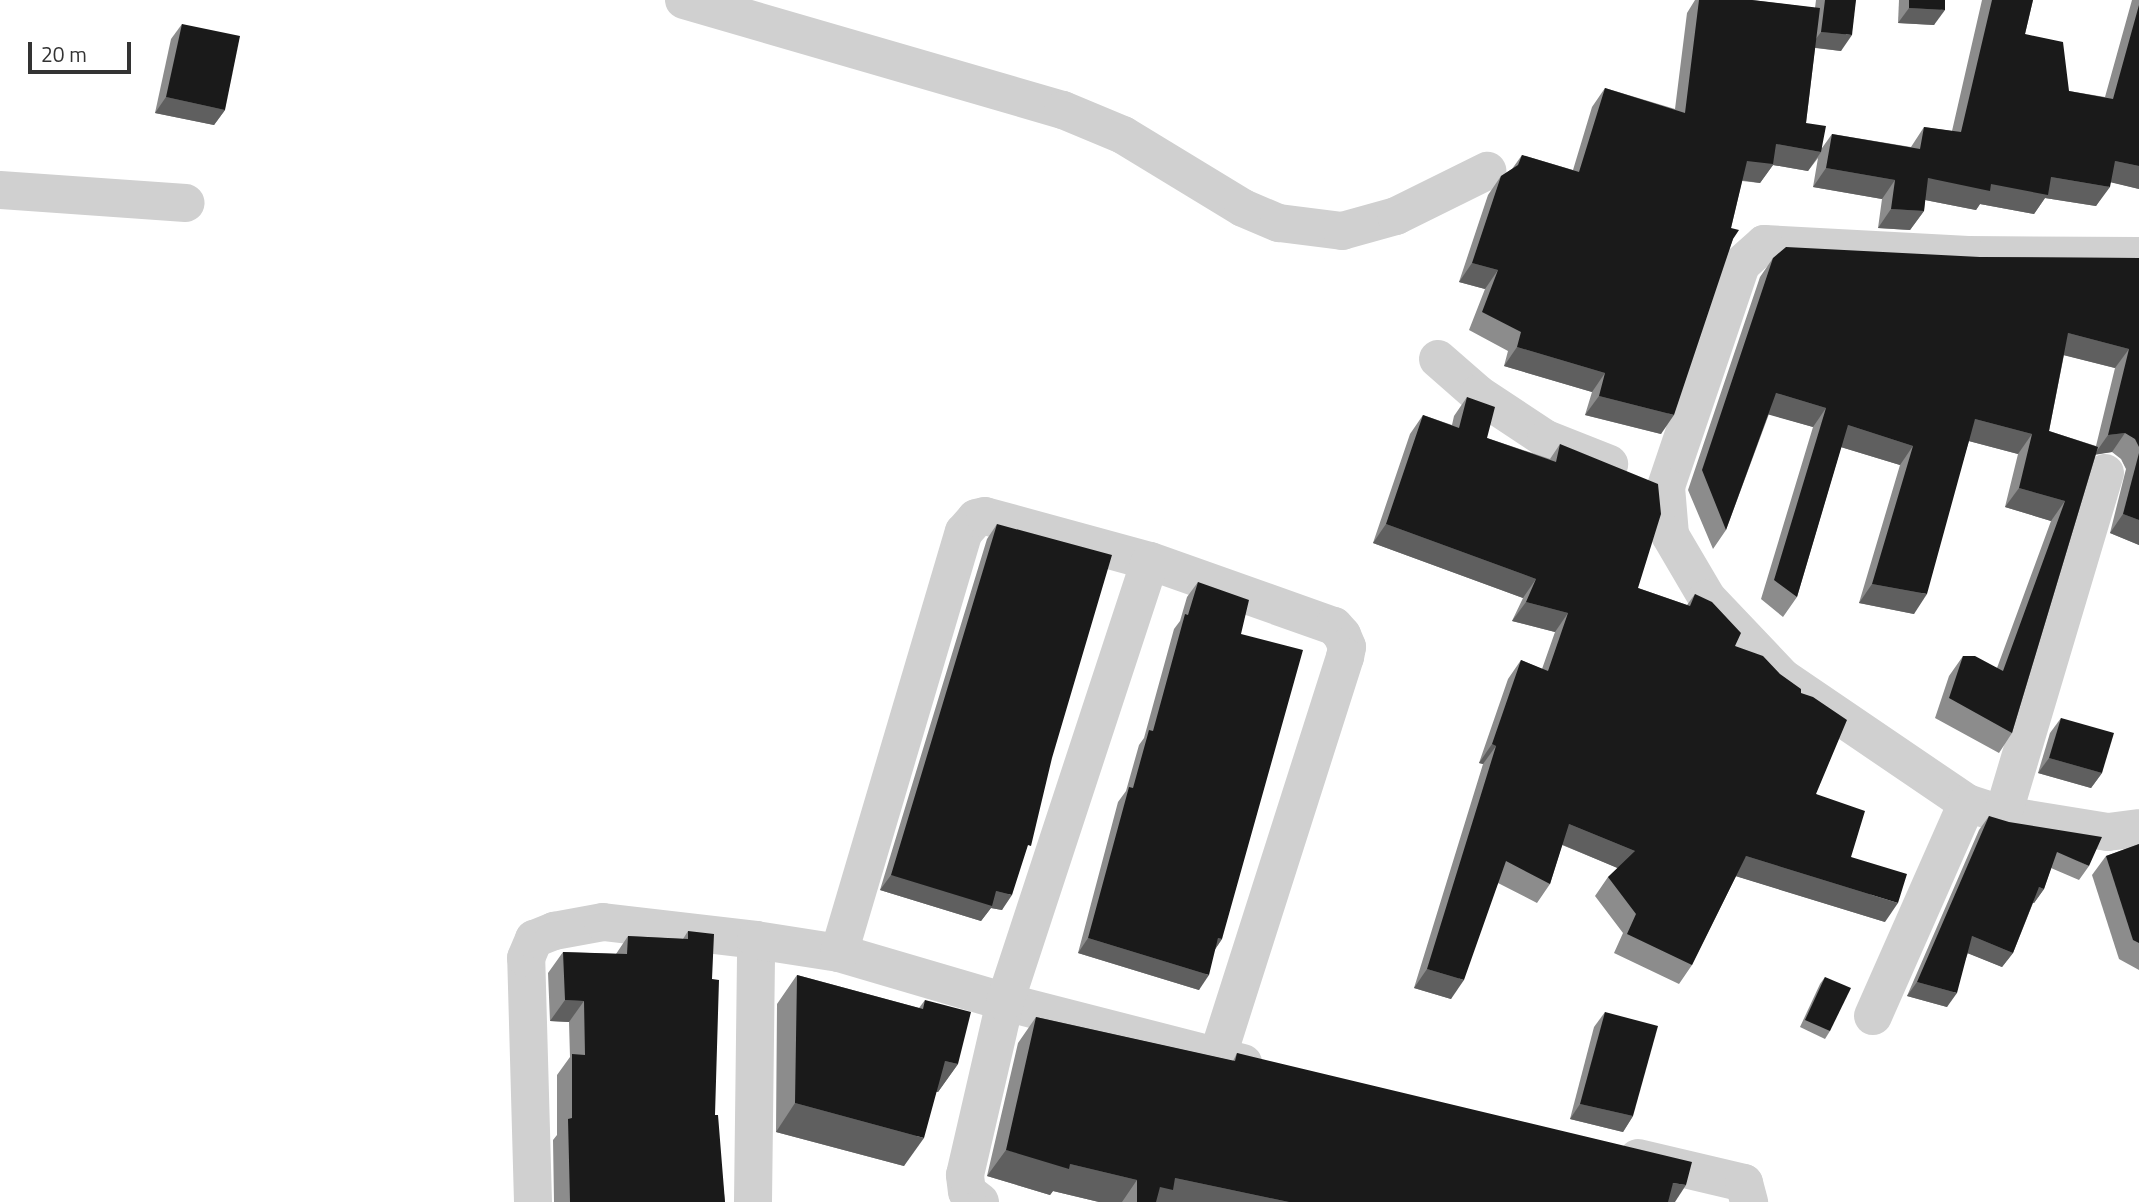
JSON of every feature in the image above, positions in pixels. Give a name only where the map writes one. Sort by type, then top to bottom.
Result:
[{"type":"street","points":[[684,0],[1063,110],[1123,135],[1243,208],[1279,223],[1342,231],[1396,216],[1487,171]]},
{"type":"street","points":[[0,190],[186,203]]},
{"type":"street","points":[[2139,256],[1968,255],[1764,244],[1741,265],[1666,487],[1670,535],[1707,598],[1783,678],[1967,803],[2003,815],[2108,832],[2139,828]]},
{"type":"street","points":[[1437,359],[1478,394],[1546,439],[1666,487]]},
{"type":"street","points":[[2003,815],[2105,473]]},
{"type":"street","points":[[839,953],[969,523],[985,516],[1150,561],[1334,626],[1342,635],[1346,647],[1217,1057]]},
{"type":"street","points":[[980,1202],[967,1192],[965,1175],[1005,1002],[1150,561]]},
{"type":"street","points":[[1873,1016],[1967,803]]},
{"type":"street","points":[[533,1202],[526,958],[534,939],[554,931],[603,922],[839,953],[1005,1002],[1272,1070]]},
{"type":"street","points":[[753,1202],[756,940]]},
{"type":"street","points":[[1609,1151],[1744,1183],[1749,1202]]},
{"type":"building","points":[[1699,0],[1752,0],[1820,8],[1806,123],[1826,126],[1821,152],[1776,144],[1773,164],[1747,161],[1731,228],[1739,230],[1733,239],[1674,415],[1599,396],[1605,373],[1517,347],[1521,332],[1482,312],[1498,270],[1472,263],[1501,176],[1518,165],[1522,155],[1579,172],[1605,88],[1685,113]]},
{"type":"building","points":[[1825,0],[1856,0],[1852,35],[1821,32]]},
{"type":"building","points":[[1909,0],[1945,0],[1945,10],[1909,8]]},
{"type":"building","points":[[1992,0],[2033,0],[2025,34],[2063,42],[2069,91],[2113,99],[2139,5],[2139,166],[2115,161],[2110,187],[2051,177],[2048,195],[1991,184],[1990,191],[1928,178],[1924,211],[1891,209],[1895,180],[1826,168],[1832,134],[1920,149],[1924,127],[1961,132]]},
{"type":"building","points":[[182,24],[240,36],[225,110],[166,97]]},
{"type":"building","points":[[1786,247],[1980,257],[2139,258],[2139,447],[2135,439],[2125,433],[2108,435],[2129,349],[2068,333],[2049,431],[2098,447],[2012,733],[1949,698],[1963,656],[1975,656],[2003,671],[2065,501],[2019,488],[2032,434],[1975,419],[1927,594],[1872,584],[1913,446],[1848,425],[1797,597],[1774,580],[1826,408],[1776,393],[1726,530],[1702,470],[1773,258]]},
{"type":"building","points":[[1467,397],[1495,407],[1487,438],[1556,462],[1560,444],[1658,484],[1661,514],[1638,588],[1690,606],[1695,594],[1712,602],[1741,633],[1735,646],[1763,656],[1780,674],[1801,689],[1801,693],[1813,697],[1847,720],[1816,794],[1865,811],[1851,857],[1907,874],[1898,903],[1746,856],[1692,965],[1627,934],[1636,914],[1608,877],[1635,851],[1569,824],[1550,884],[1506,861],[1464,980],[1427,969],[1496,746],[1492,744],[1521,660],[1548,671],[1568,613],[1526,602],[1536,579],[1386,524],[1423,415],[1459,428]]},
{"type":"building","points":[[2139,453],[2139,520],[2123,514]]},
{"type":"building","points":[[997,524],[1112,555],[1052,758],[1031,846],[1028,845],[1012,895],[996,891],[992,906],[891,875]]},
{"type":"building","points":[[1198,582],[1249,600],[1241,634],[1303,650],[1222,939],[1218,938],[1209,975],[1088,938],[1129,787],[1133,788],[1149,730],[1153,731],[1185,614],[1188,615]]},
{"type":"building","points":[[2061,718],[2114,733],[2102,773],[2049,758]]},
{"type":"building","points":[[1989,816],[2009,822],[2102,837],[2089,866],[2057,852],[2044,889],[2039,887],[2013,953],[1972,936],[1957,993],[1917,982]]},
{"type":"building","points":[[2139,844],[2139,943],[2133,940],[2106,856]]},
{"type":"building","points":[[688,931],[714,934],[712,979],[719,980],[715,1115],[718,1115],[725,1202],[570,1202],[568,1119],[572,1118],[572,1054],[585,1055],[584,1001],[565,1000],[563,952],[627,954],[628,936],[688,939]]},
{"type":"building","points":[[797,975],[923,1009],[925,1000],[971,1012],[958,1064],[945,1061],[924,1138],[795,1103]]},
{"type":"building","points":[[1825,977],[1851,988],[1830,1031],[1805,1020]]},
{"type":"building","points":[[1605,1012],[1658,1026],[1633,1116],[1580,1104]]},
{"type":"building","points":[[1036,1017],[1235,1061],[1237,1053],[1692,1162],[1686,1185],[1673,1183],[1668,1202],[1289,1202],[1175,1178],[1173,1190],[1160,1187],[1156,1202],[1137,1202],[1137,1180],[1070,1164],[1069,1169],[1006,1150]]}]
